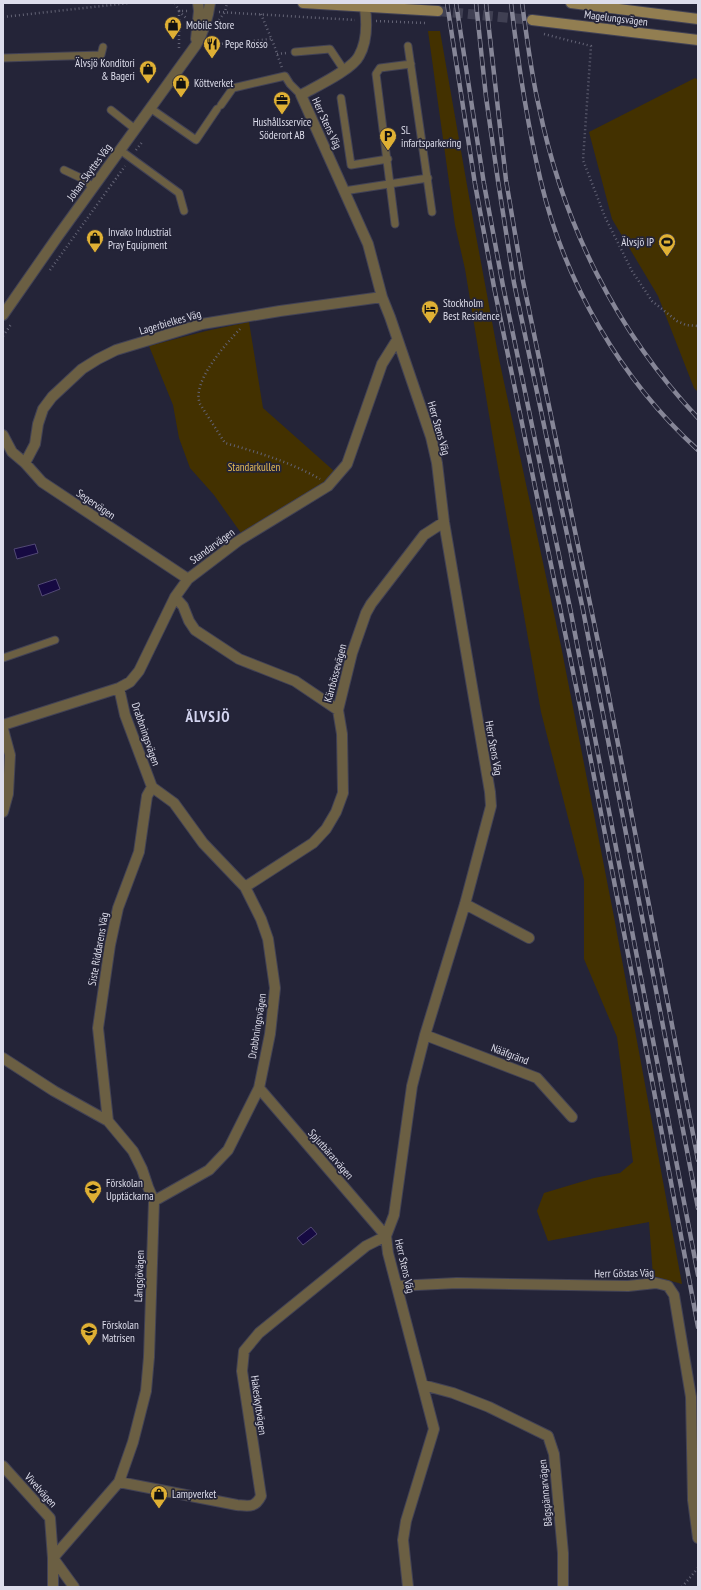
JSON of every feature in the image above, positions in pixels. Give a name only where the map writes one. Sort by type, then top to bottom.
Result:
[{"type":"main road","points":[[303,3],[365,8],[438,11]]},
{"type":"main road","name":"Magelungsvägen","points":[[571,3],[698,19]]},
{"type":"main road","name":"Magelungsvägen","points":[[532,20],[698,40]]},
{"type":"street","name":"Johan Skyttes Väg","points":[[196,45],[200,11],[198,3]]},
{"type":"street","name":"Johan Skyttes Väg","points":[[3,315],[93,187],[196,45],[207,23],[210,3]]},
{"type":"street","name":"Herr Stens Väg","points":[[365,8],[366,21],[363,46],[359,57],[350,68],[301,95],[368,244],[375,266],[382,298],[390,317],[431,437],[437,463],[444,522],[489,787],[490,806],[464,904],[425,1035],[412,1086],[394,1215],[386,1236],[397,1286],[434,1429],[406,1521],[403,1540],[408,1587]]},
{"type":"street","name":"Lagerbielkes Väg","points":[[26,463],[35,444],[38,424],[43,409],[52,397],[82,369],[116,350],[202,324],[280,311],[382,298]]},
{"type":"street","name":"Standarvägen","points":[[3,725],[119,688],[130,682],[139,671],[175,597],[188,580],[238,541],[329,484],[347,464],[382,364],[398,340]]},
{"type":"street","name":"Segervägen","points":[[3,436],[12,452],[26,463],[42,482],[188,580]]},
{"type":"street","name":"Kärrbössevägen","points":[[245,887],[313,843],[326,829],[336,812],[343,793],[342,734],[338,710],[352,653],[366,613],[370,604],[424,535],[444,522]]},
{"type":"street","points":[[175,597],[184,606],[189,621],[195,630],[239,659],[295,681],[338,710]]},
{"type":"street","name":"Drabbningsvägen","points":[[119,688],[125,715],[152,787],[174,803],[203,843],[245,887],[261,919],[268,939],[275,988],[270,1034],[259,1088],[228,1150],[209,1170],[154,1200]]},
{"type":"street","points":[[3,729],[10,755],[6,777],[8,794],[3,812]]},
{"type":"street","name":"Siste Riddarens Väg","points":[[108,1121],[98,1028],[110,945],[116,915],[139,852],[147,796],[152,787]]},
{"type":"street","points":[[464,904],[529,938]]},
{"type":"street","name":"Nääfgränd","points":[[425,1035],[537,1078],[572,1117]]},
{"type":"street","name":"Långsjövägen","points":[[3,1058],[54,1091],[108,1121],[133,1151],[154,1200],[146,1391],[133,1442],[119,1482],[53,1558]]},
{"type":"street","name":"Spjutbärarvägen","points":[[259,1088],[386,1236]]},
{"type":"street","name":"Hakeskyttvägen","points":[[119,1482],[237,1505],[251,1506],[258,1502],[261,1496],[242,1371],[244,1351],[259,1333],[306,1294],[366,1246],[386,1236]]},
{"type":"street","name":"Herr Göstas Väg","points":[[397,1286],[456,1283],[628,1286],[656,1284],[668,1286],[674,1295],[691,1397],[693,1500],[698,1538]]},
{"type":"street","name":"Bågspännarvägen","points":[[423,1385],[453,1393],[489,1407],[548,1436],[554,1454],[563,1553],[563,1587]]},
{"type":"street","name":"Vivelvägen","points":[[3,1466],[50,1518],[53,1558]]},
{"type":"street","points":[[53,1558],[53,1587]]},
{"type":"street","points":[[53,1558],[74,1587]]},
{"type":"lane","points":[[408,46],[432,212]]},
{"type":"lane","points":[[3,58],[101,55],[103,47]]},
{"type":"lane","points":[[295,52],[330,48],[344,70]]},
{"type":"lane","points":[[396,224],[376,74],[380,68],[411,64]]},
{"type":"lane","points":[[150,108],[196,140],[233,88],[284,76],[301,95]]},
{"type":"lane","points":[[341,98],[351,165],[388,159]]},
{"type":"lane","points":[[111,110],[135,129]]},
{"type":"lane","points":[[120,150],[179,192],[184,211]]},
{"type":"lane","points":[[64,170],[81,178],[93,187]]},
{"type":"lane","points":[[344,191],[428,178]]},
{"type":"lane","points":[[3,658],[55,640]]},
{"type":"path","points":[[3,17],[129,3]]},
{"type":"path","points":[[227,3],[225,12],[366,21],[430,23]]},
{"type":"path","points":[[261,14],[274,45],[284,76]]},
{"type":"path","points":[[543,34],[591,46],[583,160],[608,223],[632,271],[652,301],[677,321],[686,325],[698,326]]},
{"type":"path","points":[[242,318],[243,325],[213,361],[199,389],[197,398],[200,404],[225,443],[301,468],[329,484]]},
{"type":"path","points":[[682,1587],[698,1568]]},
{"type":"green space","points":[[428,31],[440,31],[499,359],[561,646],[614,917],[682,1284],[653,1276],[649,1222],[548,1241],[537,1211],[544,1193],[594,1178],[620,1173],[633,1162],[617,1037],[584,959],[584,880],[541,712],[465,269],[455,225]]},
{"type":"green space","name":"Älvsjö IP","points":[[695,78],[698,80],[698,392],[694,388],[658,296],[612,219],[589,132]]},
{"type":"green space","name":"Standarkullen","points":[[249,322],[263,408],[334,471],[321,485],[241,533],[214,495],[190,468],[179,438],[173,405],[149,346],[206,331]]},
{"type":"shaded area","points":[[35,544],[38,553],[17,559],[14,549]]},
{"type":"shaded area","points":[[56,579],[60,589],[42,596],[38,585]]},
{"type":"shaded area","points":[[311,1227],[317,1234],[303,1245],[297,1238]]},
{"type":"tunnel","points":[[438,11],[532,20]]},
{"type":"railway","points":[[447,3],[475,184],[494,287],[586,735],[698,1327]]},
{"type":"railway","points":[[456,3],[484,184],[503,286],[571,613],[698,1275]]},
{"type":"railway","points":[[476,3],[486,97],[514,283],[583,610],[698,1208]]},
{"type":"railway","points":[[486,3],[506,180],[523,281],[603,666],[698,1160]]},
{"type":"railway","points":[[511,3],[523,93],[531,138],[551,220],[565,257],[581,293],[600,328],[621,361],[644,393],[670,423],[698,450]]},
{"type":"railway","points":[[522,3],[529,55],[549,150],[562,193],[578,234],[597,274],[618,312],[642,349],[698,418]]},
{"type":"place","name":"Mobile Store","points":[[173,40]]},
{"type":"place","name":"Pepe Rosso","points":[[212,59]]},
{"type":"place","name":"Älvsjö Konditori & Bageri","points":[[148,84]]},
{"type":"place","name":"Köttverket","points":[[181,98]]},
{"type":"place","name":"Hushållsservice Söderort AB","points":[[282,115]]},
{"type":"place","name":"SL infartsparkering","points":[[388,151]]},
{"type":"place","name":"Invako Industrial Pray Equipment","points":[[95,253]]},
{"type":"place","name":"Älvsjö IP","points":[[667,257]]},
{"type":"place","name":"Stockholm Best Residence","points":[[430,324]]},
{"type":"place","name":"Förskolan Upptäckarna","points":[[93,1204]]},
{"type":"place","name":"Förskolan Matrisen","points":[[89,1346]]},
{"type":"place","name":"Lampverket","points":[[159,1509]]},
{"type":"district","name":"ÄLVSJÖ","points":[[208,716]]}]
